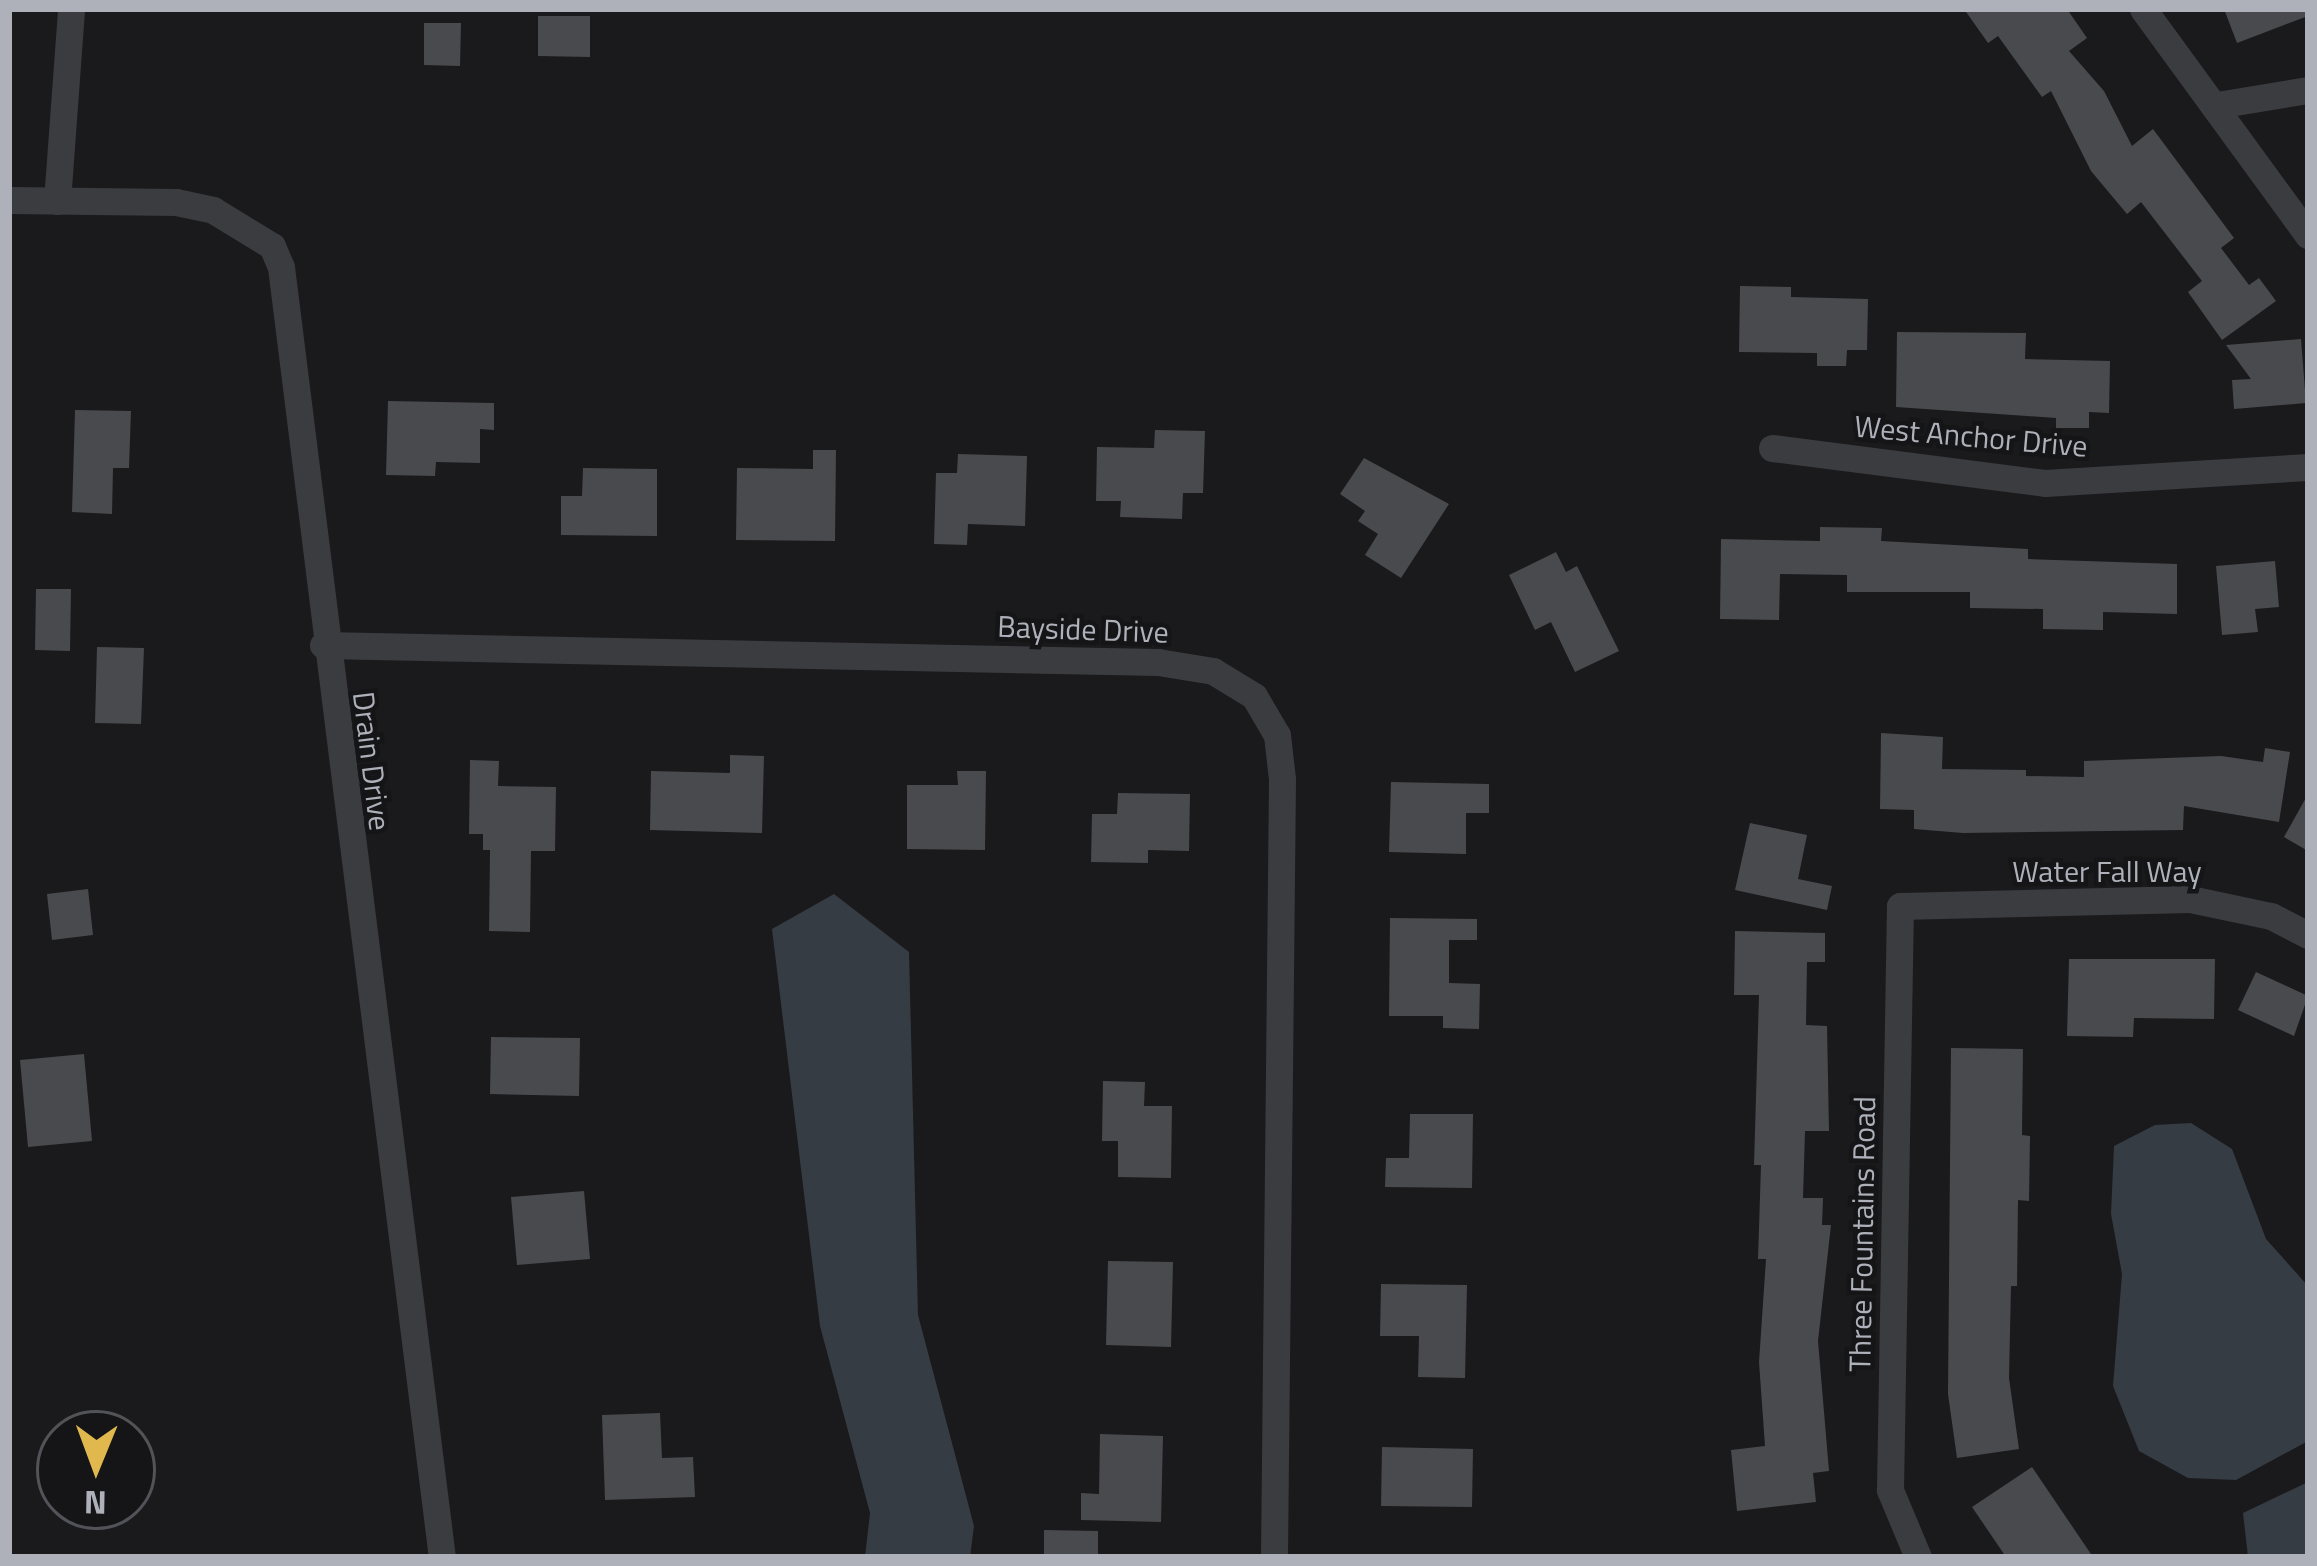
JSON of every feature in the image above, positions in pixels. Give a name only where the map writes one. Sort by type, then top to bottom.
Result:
[{"type":"street","points":[[57,201],[71,9]]},
{"type":"street","points":[[2143,9],[2308,235]]},
{"type":"street","points":[[2217,105],[2308,90]]},
{"type":"street","name":"Drain Drive","points":[[9,200],[176,202],[244,224],[272,246],[294,351],[323,645],[442,1557]]},
{"type":"street","name":"West Anchor Drive","points":[[1772,448],[2045,483],[2308,466]]},
{"type":"street","name":"Bayside Drive","points":[[323,645],[1158,662],[1213,671],[1254,696],[1277,735],[1282,779],[1274,1557]]},
{"type":"street","name":"Water Fall Way","points":[[1900,906],[2190,899],[2271,916],[2308,935]]},
{"type":"street","name":"Three Fountains Road","points":[[1900,906],[1890,1490],[1918,1557]]},
{"type":"shaded area","points":[[834,894],[909,952],[918,1315],[974,1526],[970,1557],[865,1557],[870,1513],[820,1326],[772,929]]},
{"type":"shaded area","points":[[2191,1123],[2232,1149],[2266,1239],[2308,1286],[2308,1441],[2236,1480],[2188,1478],[2139,1451],[2113,1386],[2122,1274],[2111,1214],[2114,1146],[2155,1125]]},
{"type":"shaded area","points":[[2308,1482],[2308,1557],[2248,1557],[2243,1513]]},
{"type":"building","points":[[1964,9],[2067,9],[2087,38],[2069,51],[2104,91],[2132,146],[2153,129],[2234,238],[2221,248],[2249,285],[2259,278],[2276,301],[2222,340],[2188,292],[2202,281],[2141,202],[2127,214],[2091,171],[2051,91],[2042,97],[1998,36],[1988,43]]},
{"type":"building","points":[[2224,9],[2308,9],[2308,16],[2237,43]]},
{"type":"building","points":[[538,16],[590,16],[590,57],[538,56]]},
{"type":"building","points":[[424,23],[461,23],[460,66],[424,65]]},
{"type":"building","points":[[1740,286],[1791,287],[1791,297],[1868,299],[1867,350],[1847,350],[1846,366],[1817,366],[1817,353],[1739,352]]},
{"type":"building","points":[[1897,332],[2026,333],[2025,359],[2110,361],[2109,413],[2089,412],[2089,428],[2056,428],[2056,418],[1896,407]]},
{"type":"building","points":[[2301,339],[2306,403],[2234,409],[2232,380],[2251,379],[2226,345]]},
{"type":"building","points":[[388,401],[494,403],[494,430],[480,429],[480,463],[436,462],[435,476],[386,475]]},
{"type":"building","points":[[75,410],[131,411],[129,468],[113,468],[112,514],[72,512]]},
{"type":"building","points":[[1155,430],[1205,431],[1203,493],[1183,493],[1182,519],[1120,517],[1121,501],[1096,501],[1097,447],[1154,448]]},
{"type":"building","points":[[813,450],[836,450],[835,541],[736,540],[737,468],[813,469]]},
{"type":"building","points":[[958,454],[1027,456],[1025,526],[968,524],[967,545],[934,544],[936,473],[957,473]]},
{"type":"building","points":[[1364,458],[1449,504],[1401,578],[1365,555],[1378,534],[1358,521],[1365,511],[1340,494]]},
{"type":"building","points":[[583,468],[657,469],[657,536],[561,535],[561,496],[582,496]]},
{"type":"building","points":[[1820,527],[1882,528],[1881,541],[2028,549],[2028,559],[2177,564],[2177,614],[2103,612],[2103,630],[2043,629],[2043,609],[1970,608],[1970,592],[1847,592],[1847,575],[1780,574],[1779,620],[1720,619],[1721,539],[1820,541]]},
{"type":"building","points":[[1556,552],[1566,572],[1577,566],[1619,651],[1575,672],[1551,622],[1535,630],[1509,575]]},
{"type":"building","points":[[2275,561],[2279,607],[2255,609],[2258,632],[2222,635],[2216,566]]},
{"type":"building","points":[[36,589],[71,589],[70,651],[35,650]]},
{"type":"building","points":[[97,647],[144,648],[141,724],[95,723]]},
{"type":"building","points":[[1881,733],[1943,737],[1942,769],[2026,770],[2026,776],[2084,777],[2084,761],[2221,756],[2263,762],[2265,748],[2290,752],[2279,822],[2184,806],[2183,830],[1963,833],[1914,829],[1914,810],[1880,809]]},
{"type":"building","points":[[730,755],[764,756],[762,833],[650,830],[651,771],[730,773]]},
{"type":"building","points":[[470,760],[499,761],[498,786],[556,787],[555,851],[531,851],[530,932],[489,931],[490,850],[483,850],[483,834],[469,834]]},
{"type":"building","points":[[957,771],[986,771],[985,850],[907,849],[907,785],[958,785]]},
{"type":"building","points":[[1391,782],[1489,784],[1489,813],[1466,813],[1466,854],[1389,852]]},
{"type":"building","points":[[1118,793],[1190,794],[1189,851],[1148,850],[1148,863],[1091,862],[1092,814],[1117,814]]},
{"type":"building","points":[[2308,794],[2308,851],[2284,837]]},
{"type":"building","points":[[1750,823],[1807,835],[1798,879],[1832,886],[1827,910],[1735,890]]},
{"type":"building","points":[[88,889],[93,935],[52,940],[47,894]]},
{"type":"building","points":[[1390,918],[1477,919],[1477,940],[1449,940],[1449,983],[1480,984],[1479,1029],[1443,1028],[1443,1016],[1389,1016]]},
{"type":"building","points":[[1735,931],[1825,933],[1825,962],[1807,962],[1806,1025],[1827,1026],[1829,1131],[1805,1131],[1803,1198],[1823,1198],[1822,1225],[1831,1225],[1818,1341],[1829,1471],[1813,1473],[1816,1502],[1737,1511],[1731,1450],[1765,1446],[1759,1362],[1766,1259],[1758,1259],[1761,1165],[1754,1165],[1759,995],[1734,995]]},
{"type":"building","points":[[2069,959],[2215,959],[2214,1019],[2134,1018],[2133,1037],[2067,1036]]},
{"type":"building","points":[[2256,972],[2308,996],[2294,1036],[2238,1010]]},
{"type":"building","points":[[491,1037],[580,1038],[579,1096],[490,1094]]},
{"type":"building","points":[[1951,1048],[2023,1049],[2022,1135],[2030,1136],[2029,1201],[2018,1200],[2017,1286],[2011,1286],[2009,1378],[2019,1449],[1957,1458],[1948,1394]]},
{"type":"building","points":[[84,1054],[92,1141],[28,1147],[20,1060]]},
{"type":"building","points":[[1103,1081],[1145,1082],[1144,1106],[1172,1106],[1171,1178],[1118,1177],[1118,1141],[1102,1141]]},
{"type":"building","points":[[1410,1114],[1473,1114],[1472,1188],[1385,1187],[1386,1158],[1409,1158]]},
{"type":"building","points":[[584,1191],[590,1259],[517,1265],[511,1197]]},
{"type":"building","points":[[1108,1261],[1173,1262],[1171,1347],[1106,1345]]},
{"type":"building","points":[[1381,1284],[1467,1285],[1465,1378],[1418,1377],[1419,1336],[1380,1336]]},
{"type":"building","points":[[660,1413],[662,1458],[693,1457],[695,1497],[605,1500],[602,1415]]},
{"type":"building","points":[[1100,1434],[1163,1436],[1161,1522],[1081,1520],[1081,1493],[1099,1494]]},
{"type":"building","points":[[1382,1447],[1473,1449],[1472,1507],[1381,1506]]},
{"type":"building","points":[[2032,1467],[2093,1557],[2006,1557],[1972,1507]]},
{"type":"building","points":[[1044,1530],[1098,1531],[1098,1557],[1044,1557]]}]
